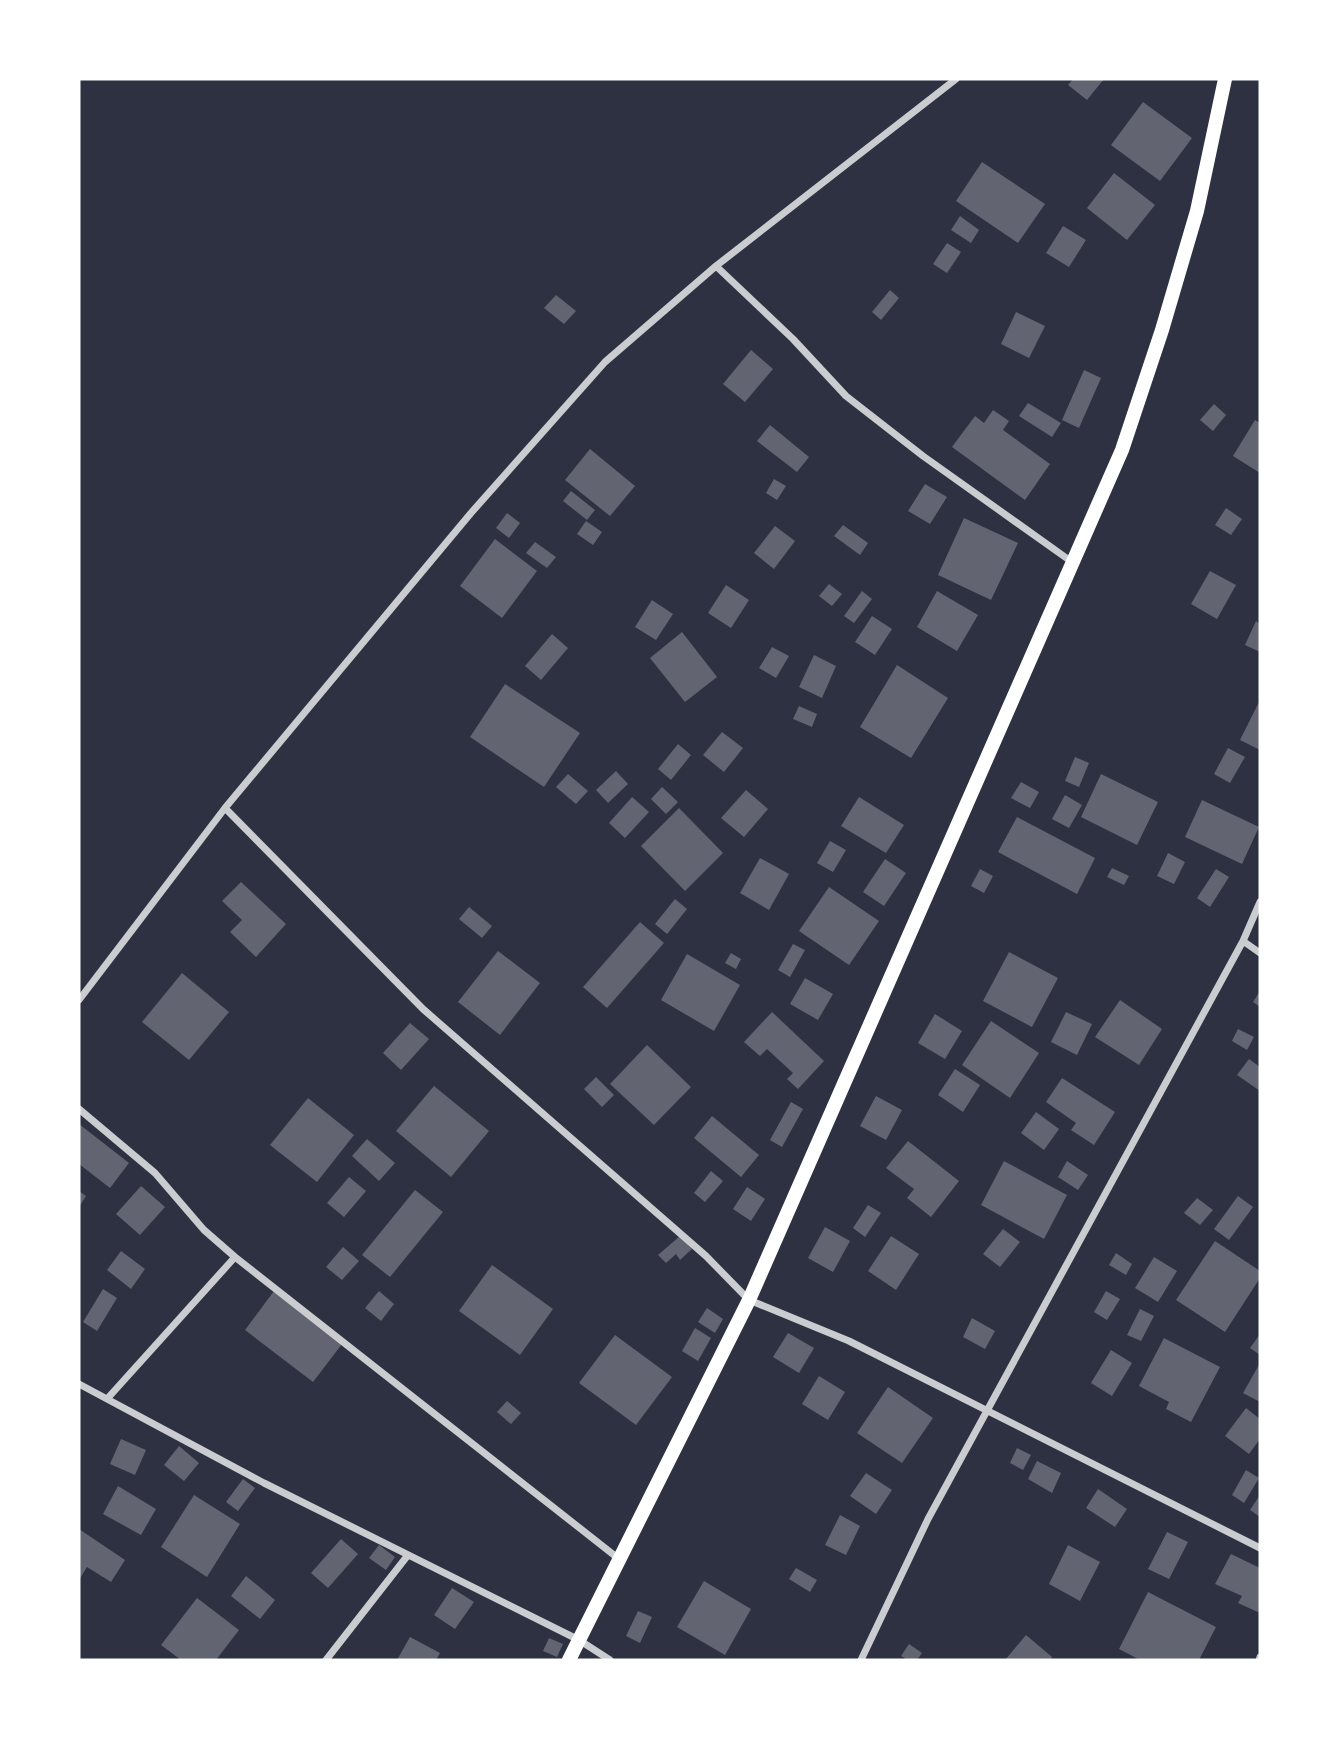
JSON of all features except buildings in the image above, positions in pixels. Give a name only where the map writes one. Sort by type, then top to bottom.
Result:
[{"type":"main road","points":[[569,1660],[749,1300],[1122,450],[1162,330],[1197,211],[1225,79]]},
{"type":"street","points":[[79,1000],[225,808],[471,513],[606,362],[716,266],[956,79]]},
{"type":"street","points":[[716,266],[793,339],[846,396],[923,456],[1072,562]]},
{"type":"street","points":[[225,808],[423,1009],[706,1256],[749,1300],[849,1341],[1260,1548]]},
{"type":"street","points":[[861,1660],[928,1519],[1243,941],[1260,902]]},
{"type":"street","points":[[1243,941],[1260,953]]},
{"type":"street","points":[[79,1109],[155,1173],[204,1230],[235,1257],[619,1559]]},
{"type":"street","points":[[107,1399],[235,1257]]},
{"type":"street","points":[[79,1384],[264,1483],[579,1640],[610,1660]]},
{"type":"street","points":[[326,1660],[408,1555]]}]
